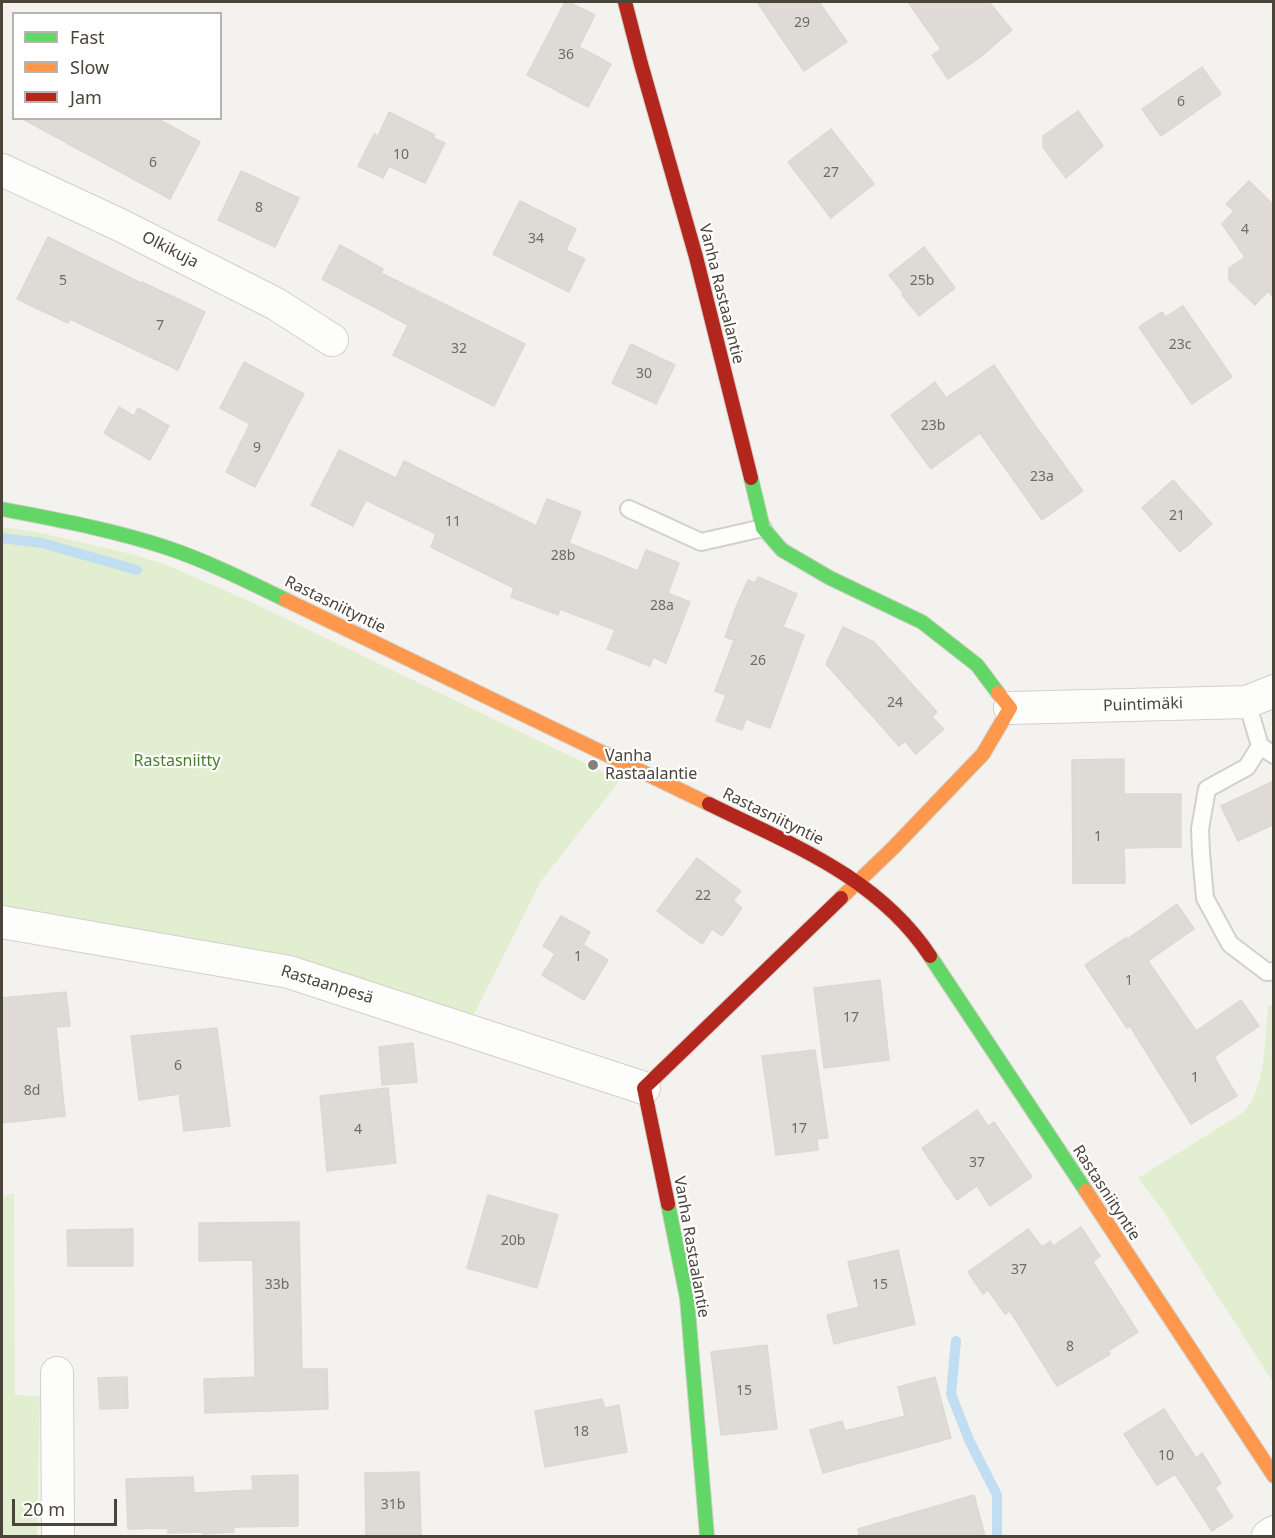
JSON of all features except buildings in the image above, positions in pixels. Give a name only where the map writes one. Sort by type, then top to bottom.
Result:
[{"type":"street","name":"Vanha Rastaalantie","points":[[625,2],[696,257],[763,528],[782,550],[830,578],[922,622],[976,665],[1010,708]]},
{"type":"street","name":"Olkikuja","points":[[2,170],[120,225],[276,304],[332,340]]},
{"type":"street","name":"Rastasniityntie","points":[[2,509],[147,541],[231,573],[820,858],[857,882],[894,912],[926,950],[1274,1476]]},
{"type":"street","name":"Puintimäki","points":[[1010,708],[1260,697]]},
{"type":"street","points":[[644,1088],[893,848],[983,754],[1010,708]]},
{"type":"street","name":"Rastaanpesä","points":[[2,922],[289,972],[644,1088]]},
{"type":"street","name":"Vanha Rastaalantie","points":[[644,1088],[687,1298],[707,1536]]},
{"type":"street","points":[[57,1373],[58,1536]]},
{"type":"street","points":[[1268,1536],[1274,1532]]},
{"type":"lane","points":[[629,509],[701,542],[763,528]]},
{"type":"lane","points":[[1260,697],[1267,750],[1247,767],[1207,789],[1200,829],[1201,853],[1205,897],[1230,944],[1267,972],[1274,971]]},
{"type":"green space","name":"Rastasniitty","points":[[2,527],[36,532],[164,564],[249,601],[620,780],[541,881],[472,1018],[2,908]]},
{"type":"green space","points":[[1273,1004],[1273,1382],[1161,1208],[1138,1178],[1244,1112],[1257,1090],[1265,1048],[1268,1007]]},
{"type":"green space","points":[[14,1193],[15,1395],[40,1396],[37,1536],[2,1536],[2,1198]]},
{"type":"waterway","points":[[2,538],[42,543],[137,570]]},
{"type":"waterway","points":[[956,1341],[951,1394],[969,1440],[997,1495],[997,1536]]},
{"type":"traffic: fast","points":[[751,478],[763,528],[782,550],[830,578],[922,622],[977,665],[998,693]]},
{"type":"traffic: fast","points":[[2,509],[65,521],[168,548],[286,600]]},
{"type":"traffic: fast","points":[[930,956],[1086,1191]]},
{"type":"traffic: fast","points":[[668,1204],[687,1298],[707,1536]]},
{"type":"traffic: slow","points":[[286,600],[709,804]]},
{"type":"traffic: slow","points":[[841,898],[893,848],[983,754],[1010,708],[998,693]]},
{"type":"traffic: slow","points":[[1086,1191],[1274,1476]]},
{"type":"traffic: jam","points":[[625,2],[696,257],[751,478]]},
{"type":"traffic: jam","points":[[709,804],[801,849],[859,884],[909,928],[930,956]]},
{"type":"traffic: jam","points":[[668,1204],[644,1088],[841,898]]},
{"type":"place","name":"Vanha Rastaalantie","points":[[593,765]]}]
